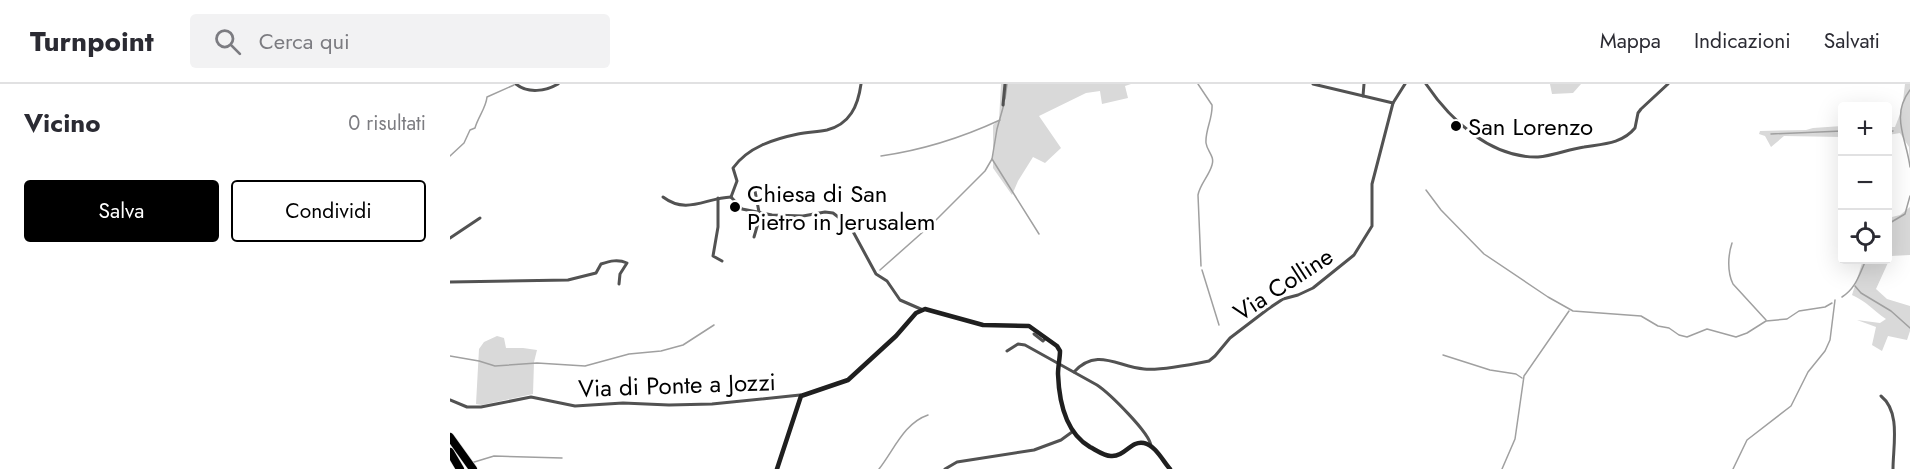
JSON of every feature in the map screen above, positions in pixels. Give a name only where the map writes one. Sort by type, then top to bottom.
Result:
[{"type":"highway","points":[[450,437],[473,469]]},
{"type":"highway","points":[[450,452],[460,469]]},
{"type":"main road","points":[[777,469],[801,396],[848,380],[896,336],[916,313],[923,310],[933,310],[983,325],[1025,325],[1046,338],[1060,351],[1059,386],[1066,419],[1072,432],[1085,444],[1110,456],[1121,454],[1137,443],[1145,443],[1151,446],[1170,469]]},
{"type":"street","points":[[516,84],[537,90],[558,84]]},
{"type":"street","points":[[731,197],[737,180],[733,168],[750,150],[799,134],[828,130],[838,126],[852,114],[861,84]]},
{"type":"street","points":[[1003,105],[1005,84]]},
{"type":"street","points":[[1313,84],[1394,103]]},
{"type":"street","points":[[1363,96],[1364,84]]},
{"type":"street","name":"Via Colline","points":[[1074,372],[1089,362],[1100,359],[1113,360],[1144,369],[1159,369],[1209,361],[1230,338],[1268,309],[1283,299],[1313,288],[1347,262],[1372,226],[1372,184],[1394,103],[1405,84]]},
{"type":"street","points":[[1426,84],[1441,103],[1488,145],[1504,152],[1541,157],[1567,149],[1621,139],[1635,128],[1641,109],[1668,84]]},
{"type":"street","points":[[754,237],[760,212],[755,191]]},
{"type":"street","points":[[663,197],[678,206],[696,205],[718,198],[731,197]]},
{"type":"street","points":[[731,197],[742,209],[779,216],[833,213],[850,226],[874,272],[889,283],[900,300],[923,310]]},
{"type":"street","points":[[718,198],[718,228],[713,256],[722,261]]},
{"type":"street","points":[[450,238],[480,218]]},
{"type":"street","points":[[450,282],[568,280],[596,273],[601,264],[623,261],[627,263],[620,274],[619,284]]},
{"type":"street","points":[[1034,334],[1043,340],[1046,338]]},
{"type":"street","points":[[1007,351],[1018,344],[1024,344],[1108,392],[1142,430],[1151,442],[1151,446]]},
{"type":"street","name":"Via di Ponte a Jozzi","points":[[450,400],[467,407],[483,407],[531,397],[565,406],[623,403],[669,405],[712,404],[801,396]]},
{"type":"street","points":[[1881,396],[1886,399],[1894,416],[1893,469]]},
{"type":"street","points":[[945,469],[957,462],[1034,450],[1061,440],[1072,432]]},
{"type":"shaded area","points":[[1001,84],[1131,84],[1125,86],[1128,98],[1102,104],[1100,91],[1086,93],[1039,116],[1061,148],[1045,163],[1033,157],[1012,195],[993,168],[993,125],[999,120]]},
{"type":"shaded area","points":[[1550,84],[1581,84],[1573,93],[1552,94]]},
{"type":"shaded area","points":[[1905,84],[1910,84],[1910,167],[1909,147],[1900,133],[1892,134],[1892,127],[1895,127],[1902,109]]},
{"type":"shaded area","points":[[1838,126],[1838,137],[1784,136],[1771,147],[1765,136],[1759,134],[1760,131]]},
{"type":"shaded area","points":[[1910,207],[1910,255],[1892,256],[1892,217],[1900,215]]},
{"type":"shaded area","points":[[1862,264],[1887,264],[1876,289],[1887,299],[1910,306],[1910,331],[1907,340],[1888,336],[1882,351],[1872,345],[1876,327],[1857,320],[1880,323],[1886,319],[1852,295]]},
{"type":"shaded area","points":[[497,336],[504,338],[506,348],[537,350],[534,362],[533,394],[482,405],[476,404],[479,349],[484,342]]},
{"type":"waterway","points":[[1005,99],[1007,84]]},
{"type":"waterway","points":[[1198,84],[1212,105],[1206,143],[1213,162],[1198,195],[1201,266]]},
{"type":"waterway","points":[[450,156],[464,143],[470,130],[475,128],[487,97],[514,85]]},
{"type":"waterway","points":[[1910,90],[1904,100],[1900,119],[1910,167]]},
{"type":"waterway","points":[[880,270],[933,223],[985,171],[992,159],[1004,104]]},
{"type":"waterway","points":[[881,156],[942,142],[1000,120]]},
{"type":"waterway","points":[[1771,134],[1838,131]]},
{"type":"waterway","points":[[992,159],[1039,234]]},
{"type":"waterway","points":[[1426,190],[1441,210],[1484,254],[1573,311],[1641,316],[1658,326],[1669,328],[1687,337],[1707,329],[1736,337],[1766,321],[1787,319],[1799,311],[1825,307],[1832,303]]},
{"type":"waterway","points":[[1892,222],[1905,214],[1910,196]]},
{"type":"waterway","points":[[1732,243],[1729,264],[1733,284],[1766,320]]},
{"type":"waterway","points":[[1842,297],[1854,285],[1864,264]]},
{"type":"waterway","points":[[1202,270],[1219,325]]},
{"type":"waterway","points":[[1855,286],[1861,293],[1891,311],[1910,328]]},
{"type":"waterway","points":[[1733,469],[1747,440],[1791,406],[1808,372],[1825,351],[1830,340],[1835,300]]},
{"type":"waterway","points":[[1502,469],[1515,439],[1524,376],[1569,311]]},
{"type":"waterway","points":[[450,356],[495,366],[537,363],[585,366],[629,354],[661,351],[683,345],[714,325]]},
{"type":"waterway","points":[[1443,355],[1490,370],[1516,374],[1522,378]]},
{"type":"waterway","points":[[879,469],[912,424],[928,415]]},
{"type":"waterway","points":[[471,463],[494,456],[562,458]]},
{"type":"place","name":"San Lorenzo","points":[[1456,126]]},
{"type":"place","name":"Chiesa di San Pietro in Jerusalem","points":[[735,207]]}]
